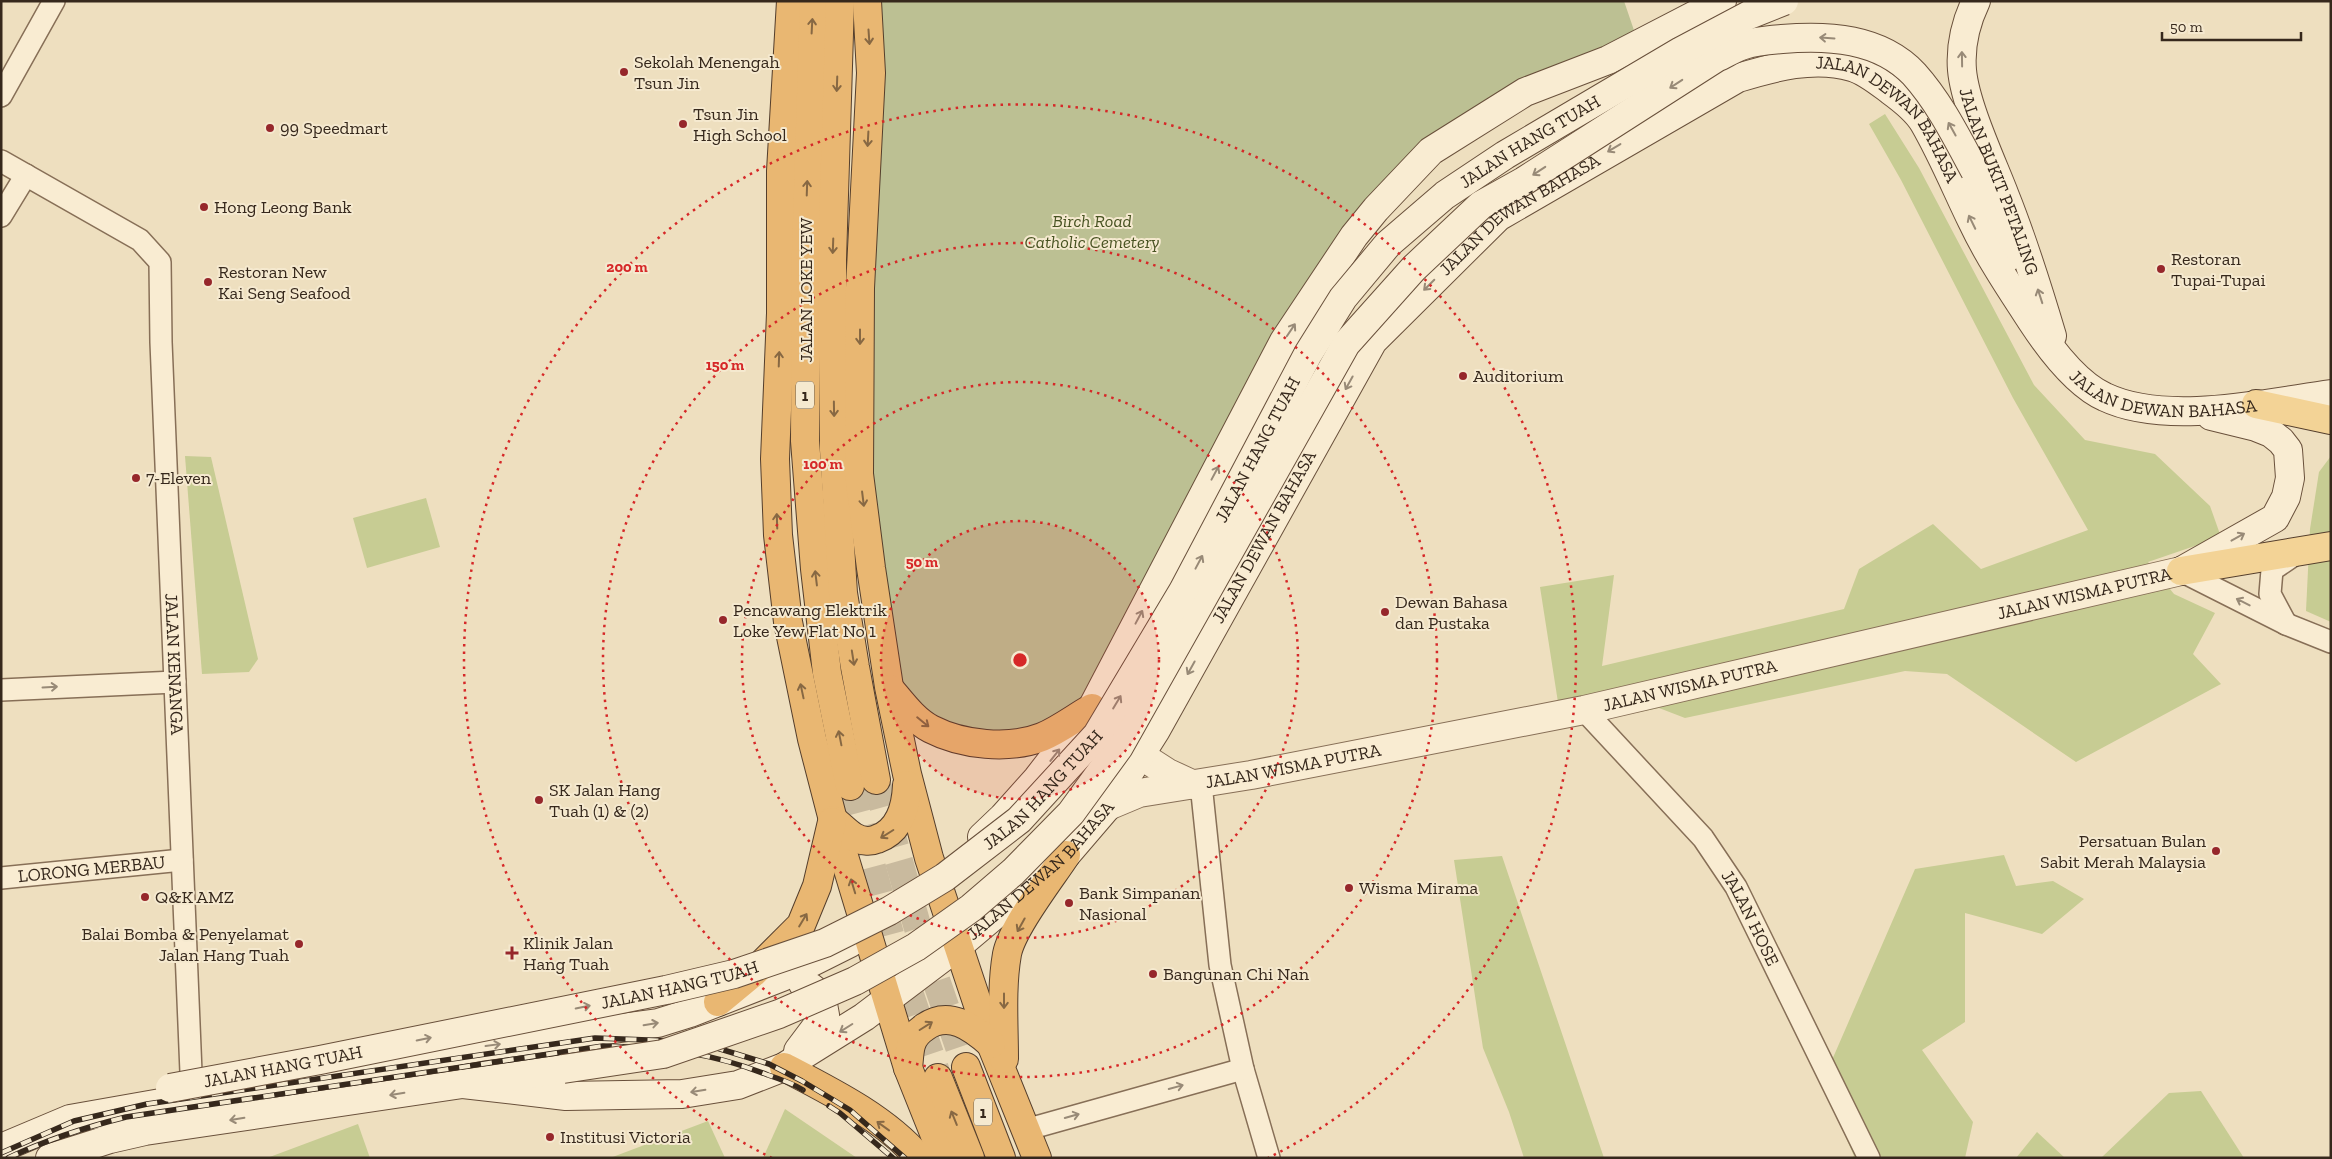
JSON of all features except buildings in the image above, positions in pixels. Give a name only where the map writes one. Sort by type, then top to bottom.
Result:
[{"type":"highway","points":[[791,1],[780,171],[781,313],[775,459],[778,535],[788,622],[812,739],[833,820],[886,1002],[908,1068],[944,1158]]},
{"type":"highway","name":"JALAN LOKE YEW","points":[[814,1],[806,252],[805,441],[815,569],[827,673],[850,786]]},
{"type":"highway","name":"JALAN LOKE YEW","points":[[840,1],[832,260],[834,450],[843,594],[854,667],[876,780]]},
{"type":"highway","points":[[867,1],[871,73],[860,288],[860,474],[889,687],[907,774],[934,876],[991,1044],[1037,1158]]},
{"type":"highway","points":[[889,687],[907,710],[930,728],[961,741],[1000,745],[1042,737],[1092,708]]},
{"type":"highway","points":[[833,820],[855,838],[871,842],[883,837],[895,829],[902,815],[906,800],[907,774]]},
{"type":"highway","points":[[718,1002],[753,973],[801,924],[817,886],[833,820]]},
{"type":"highway","points":[[1004,1073],[1004,989],[1007,953],[1020,924],[1066,854]]},
{"type":"highway","points":[[908,1068],[911,1044],[918,1032],[930,1023],[942,1019],[960,1021],[977,1031],[991,1044]]},
{"type":"highway","points":[[784,1067],[846,1100],[907,1143],[919,1158]]},
{"type":"highway","name":"1","points":[[966,1067],[1000,1158]]},
{"type":"highway","name":"1","points":[[938,1078],[970,1158]]},
{"type":"main road","points":[[866,933],[934,876],[964,854],[1003,817],[1037,779],[1092,708],[1284,342],[1354,236],[1376,209],[1431,151],[1525,92],[1608,60],[1722,1]]},
{"type":"main road","name":"JALAN HANG TUAH","points":[[1,1132],[57,1110],[320,1060],[666,990],[734,974],[825,943],[889,911],[945,877],[1019,820],[1097,735],[1184,591],[1308,354],[1343,298],[1388,244],[1445,195],[1505,155],[1681,51],[1749,15],[1784,1]]},
{"type":"main road","name":"JALAN BUKIT PETALING","points":[[1976,1],[1968,19],[1962,45],[1962,72],[1970,103],[2014,218],[2059,359]]},
{"type":"main road","name":"JALAN HANG TUAH","points":[[50,1158],[110,1139],[145,1131],[663,1054],[779,1014],[855,981],[916,947],[971,908],[1013,872],[1071,813],[1119,747],[1346,344],[1414,268],[1481,205],[1524,181],[1716,58],[1744,45],[1804,37],[1831,38],[1859,43],[1886,52],[1913,73],[1940,108],[1975,171],[2024,309]]},
{"type":"main road","points":[[1608,60],[1611,87],[1624,109],[1640,122],[1656,124]]},
{"type":"main road","name":"JALAN DEWAN BAHASA","points":[[886,1002],[958,946],[1066,854],[1108,806],[1166,712],[1373,341],[1498,217],[1738,78],[1775,66],[1829,64],[1852,67],[1866,74],[1899,97],[1923,122],[1976,230],[2024,309],[2059,359],[2104,397],[2125,405],[2152,410],[2192,411],[2331,394]]},
{"type":"main road","points":[[2256,404],[2331,420]]},
{"type":"main road","name":"JALAN WISMA PUTRA","points":[[1108,806],[1140,793],[1198,784],[1584,710],[2181,571],[2275,518],[2286,496],[2290,478],[2288,450],[2281,441],[2270,433],[2192,411]]},
{"type":"main road","points":[[2181,571],[2331,546]]},
{"type":"main road","name":"JALAN WISMA PUTRA","points":[[1140,755],[1168,773],[1198,784]]},
{"type":"main road","name":"JALAN HANG TUAH","points":[[1,1148],[70,1119],[480,1047],[658,1023],[761,985],[841,949],[866,933]]},
{"type":"main road","points":[[761,985],[797,982],[810,986],[822,1000],[824,1015],[804,1045],[784,1067]]},
{"type":"main road","name":"JALAN HANG TUAH","points":[[463,1084],[566,1096],[682,1094],[738,1085],[784,1067],[886,1002]]},
{"type":"main road","points":[[286,1082],[292,1110]]},
{"type":"street","points":[[1,96],[54,1]]},
{"type":"street","name":"JALAN KENANGA","points":[[1,162],[140,240],[160,262],[161,342],[192,1098]]},
{"type":"street","points":[[1,216],[26,175]]},
{"type":"street","points":[[2286,624],[2270,594],[2272,570],[2297,553]]},
{"type":"street","points":[[2181,571],[2286,624],[2331,642]]},
{"type":"street","points":[[1,690],[175,682]]},
{"type":"street","name":"JALAN HOSE","points":[[1584,710],[1702,838],[1736,887],[1868,1158]]},
{"type":"street","points":[[1198,784],[1220,965],[1243,1069],[1269,1158]]},
{"type":"street","name":"LORONG MERBAU","points":[[1,878],[182,860]]},
{"type":"street","points":[[1025,1130],[1243,1069]]},
{"type":"green space","name":"Birch Road Catholic Cemetery","points":[[877,1],[1624,1],[1639,45],[1431,151],[1354,236],[1113,667],[1057,728],[984,743],[919,720],[889,687],[870,510]]},
{"type":"green space","points":[[1885,114],[1919,168],[2034,385],[2085,440],[2155,454],[2210,506],[2221,537],[2148,562],[2174,594],[2215,613],[2193,654],[2221,684],[2076,762],[1947,674],[1905,671],[1685,718],[1659,708],[1562,728],[1540,587],[1614,575],[1602,666],[1844,609],[1859,569],[1933,524],[1981,569],[2088,530],[2013,398],[1901,180],[1869,124]]},
{"type":"green space","points":[[185,456],[211,457],[258,659],[249,672],[202,674]]},
{"type":"green space","points":[[2331,456],[2331,622],[2306,611],[2310,529],[2319,472]]},
{"type":"green space","points":[[426,498],[440,547],[367,568],[353,518]]},
{"type":"green space","points":[[2004,855],[2016,886],[2053,881],[2084,899],[2042,934],[1965,913],[1965,1022],[1922,1050],[1973,1122],[1965,1158],[1851,1158],[1854,1156],[1822,1083],[1915,869]]},
{"type":"green space","points":[[1502,856],[1604,1158],[1524,1158],[1509,1112],[1483,1048],[1454,860]]},
{"type":"green space","points":[[2201,1091],[2244,1158],[2101,1158],[2169,1093]]},
{"type":"green space","points":[[785,1109],[857,1158],[763,1158]]},
{"type":"green space","points":[[708,1121],[725,1158],[610,1158]]},
{"type":"green space","points":[[358,1124],[370,1158],[267,1158]]},
{"type":"green space","points":[[2037,1132],[2065,1158],[2016,1158]]},
{"type":"tunnel","points":[[876,780],[917,925],[966,1067]]},
{"type":"tunnel","points":[[850,786],[891,938],[938,1078]]},
{"type":"railway","points":[[1,1153],[74,1121],[147,1104],[595,1038],[675,1041],[717,1048],[769,1064],[802,1081],[850,1110],[905,1158]]},
{"type":"railway","points":[[8,1158],[37,1145],[126,1117],[603,1046],[647,1048],[707,1056],[747,1067],[786,1081],[803,1090]]},
{"type":"railway","points":[[829,1106],[840,1113],[893,1158]]},
{"type":"place","name":"Sekolah Menengah Tsun Jin","points":[[624,72]]},
{"type":"place","name":"Tsun Jin High School","points":[[683,124]]},
{"type":"place","name":"99 Speedmart","points":[[270,128]]},
{"type":"place","name":"Hong Leong Bank","points":[[204,207]]},
{"type":"place","name":"Restoran Tupai-Tupai","points":[[2161,269]]},
{"type":"place","name":"Restoran New Kai Seng Seafood","points":[[208,282]]},
{"type":"place","name":"Auditorium","points":[[1463,376]]},
{"type":"place","name":"7-Eleven","points":[[136,478]]},
{"type":"place","name":"Dewan Bahasa dan Pustaka","points":[[1385,612]]},
{"type":"place","name":"Pencawang Elektrik Loke Yew Flat No 1","points":[[723,620]]},
{"type":"place","name":"SK Jalan Hang Tuah (1) & (2)","points":[[539,800]]},
{"type":"place","name":"Persatuan Bulan Sabit Merah Malaysia","points":[[2216,851]]},
{"type":"place","name":"Wisma Mirama","points":[[1349,888]]},
{"type":"place","name":"Q&K AMZ","points":[[145,897]]},
{"type":"place","name":"Bank Simpanan Nasional","points":[[1069,903]]},
{"type":"place","name":"Balai Bomba & Penyelamat Jalan Hang Tuah","points":[[299,944]]},
{"type":"place","name":"Klinik Jalan Hang Tuah","points":[[512,953]]},
{"type":"place","name":"Bangunan Chi Nan","points":[[1153,974]]},
{"type":"place","name":"Institusi Victoria","points":[[550,1137]]}]
